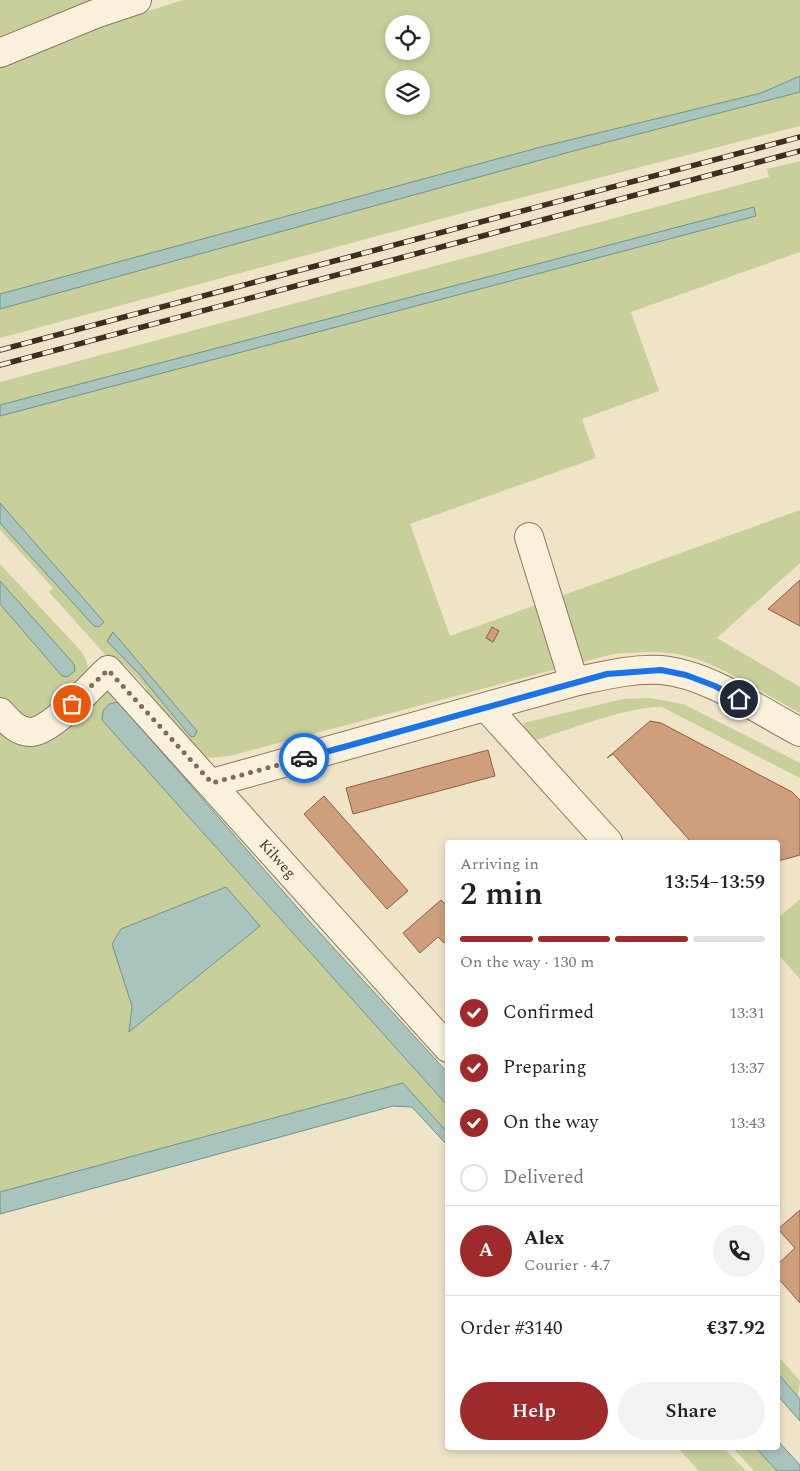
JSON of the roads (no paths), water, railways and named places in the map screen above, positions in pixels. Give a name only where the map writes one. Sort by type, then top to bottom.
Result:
[{"type":"street","points":[[0,54],[95,14],[137,0]]},
{"type":"street","points":[[529,537],[574,682]]},
{"type":"street","name":"Kilweg","points":[[0,712],[22,731],[32,732],[40,729],[60,715],[108,670],[212,783],[445,1045]]},
{"type":"street","points":[[212,783],[487,708],[574,682],[634,671],[661,670],[686,675],[715,686],[800,732]]},
{"type":"street","points":[[487,708],[606,840]]},
{"type":"water","points":[[800,76],[800,92],[577,150],[0,309],[0,294],[541,147],[761,93]]},
{"type":"water","points":[[754,207],[756,216],[0,416],[0,405]]},
{"type":"water","points":[[0,503],[104,622],[99,627],[94,626],[0,523]]},
{"type":"water","points":[[0,581],[74,664],[75,671],[67,677],[62,676],[0,604]]},
{"type":"water","points":[[113,632],[197,731],[194,737],[190,736],[140,675],[107,641]]},
{"type":"water","points":[[118,702],[309,921],[445,1070],[445,1103],[102,720],[103,711],[109,704]]},
{"type":"water","points":[[226,887],[260,926],[129,1032],[132,1006],[112,944],[121,929]]},
{"type":"water","points":[[403,1083],[445,1130],[445,1143],[412,1107],[393,1106],[0,1214],[0,1192]]},
{"type":"water","points":[[780,1376],[800,1399],[800,1421],[780,1398]]},
{"type":"water","points":[[780,1443],[800,1465],[800,1471],[777,1471],[758,1450],[780,1450]]},
{"type":"railway","points":[[0,350],[800,137]]},
{"type":"railway","points":[[0,365],[800,151]]}]
